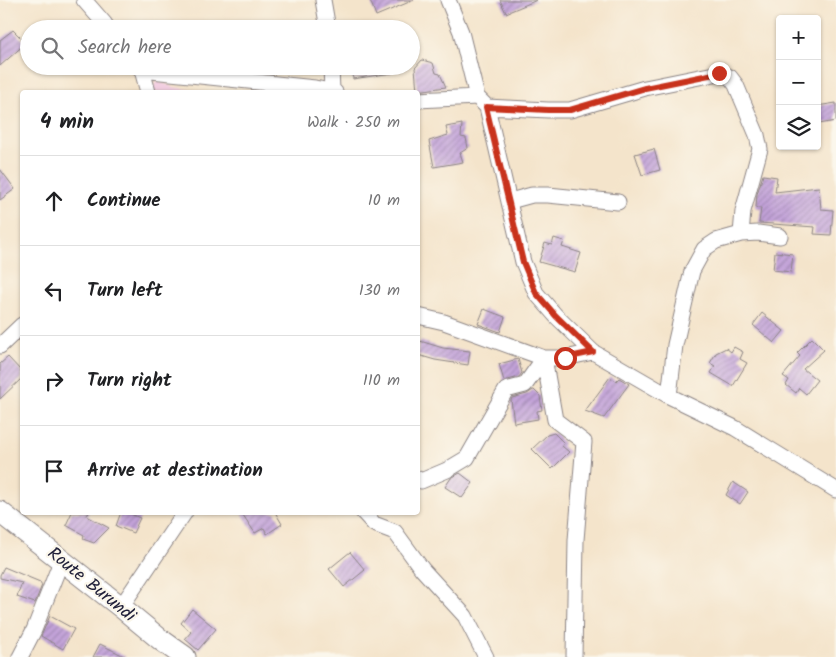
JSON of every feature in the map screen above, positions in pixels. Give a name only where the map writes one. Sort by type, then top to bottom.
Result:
[{"type":"main road","name":"Route Burundi","points":[[0,512],[185,657]]},
{"type":"street","points":[[84,0],[101,20]]},
{"type":"street","points":[[323,0],[326,20]]},
{"type":"street","points":[[448,0],[482,102],[510,201],[523,262],[536,293],[556,316],[593,352],[669,396],[735,428],[836,490]]},
{"type":"street","points":[[420,100],[482,102],[548,110],[570,110],[645,88],[719,73],[730,77],[747,107],[760,150],[743,211],[741,234]]},
{"type":"street","points":[[142,75],[147,90]]},
{"type":"street","points":[[201,75],[324,90]]},
{"type":"street","points":[[333,75],[334,90]]},
{"type":"street","points":[[510,201],[532,195],[548,195],[618,202]]},
{"type":"street","points":[[669,396],[675,345],[692,271],[704,249],[716,240],[741,234],[780,236]]},
{"type":"street","points":[[420,316],[444,322],[544,358],[565,358],[593,352]]},
{"type":"street","points":[[0,346],[20,327]]},
{"type":"street","points":[[420,480],[447,470],[467,458],[506,390],[525,385],[544,358]]},
{"type":"street","points":[[544,358],[555,420],[584,442],[576,540],[574,657]]},
{"type":"street","points":[[122,607],[183,515]]},
{"type":"street","points":[[366,515],[374,524],[396,532],[422,569],[465,616],[486,657]]},
{"type":"street","points":[[20,657],[34,630],[62,559]]},
{"type":"shaded area","points":[[157,81],[174,87],[193,90],[150,90]]},
{"type":"building","points":[[370,0],[414,0],[376,16]]},
{"type":"building","points":[[500,0],[537,0],[506,13]]},
{"type":"building","points":[[13,30],[20,37],[20,48],[0,66],[0,40]]},
{"type":"building","points":[[422,60],[433,63],[436,73],[440,74],[446,87],[417,90],[416,75],[420,75],[420,62]]},
{"type":"building","points":[[352,75],[379,75],[353,79]]},
{"type":"building","points":[[836,103],[836,121],[821,124],[821,105]]},
{"type":"building","points":[[462,124],[461,137],[466,138],[468,148],[460,153],[463,162],[434,167],[429,141],[448,135],[446,127]]},
{"type":"building","points":[[654,149],[660,170],[642,175],[635,154]]},
{"type":"building","points":[[0,169],[15,189],[0,200]]},
{"type":"building","points":[[763,175],[777,177],[775,192],[819,187],[821,209],[833,210],[831,235],[814,234],[815,227],[759,223],[761,208],[756,208],[757,194]]},
{"type":"building","points":[[554,238],[564,241],[562,247],[581,253],[575,272],[539,262],[545,243],[552,245]]},
{"type":"building","points":[[775,252],[793,254],[791,272],[773,270]]},
{"type":"building","points":[[484,309],[505,317],[500,332],[478,324]]},
{"type":"building","points":[[762,313],[784,331],[774,343],[753,325]]},
{"type":"building","points":[[812,338],[824,350],[803,369],[817,380],[806,394],[799,388],[796,393],[786,385],[789,380],[783,376],[800,356],[797,353]]},
{"type":"building","points":[[420,341],[443,348],[470,351],[468,365],[420,356]]},
{"type":"building","points":[[734,347],[743,352],[740,359],[747,363],[733,386],[711,373],[715,366],[710,363],[716,353],[726,348],[731,352]]},
{"type":"building","points":[[8,357],[20,370],[20,380],[0,399],[0,364]]},
{"type":"building","points":[[518,359],[522,373],[519,377],[504,381],[499,364]]},
{"type":"building","points":[[610,377],[616,381],[619,378],[629,384],[604,418],[585,411]]},
{"type":"building","points":[[533,390],[540,396],[542,410],[537,411],[538,419],[514,423],[512,398],[527,394]]},
{"type":"building","points":[[554,433],[564,443],[562,446],[569,452],[552,469],[532,449],[547,435]]},
{"type":"building","points":[[460,473],[473,483],[462,498],[445,487],[451,478]]},
{"type":"building","points":[[733,482],[748,492],[740,504],[726,495]]},
{"type":"building","points":[[71,515],[88,515],[109,528],[94,543],[83,539],[84,535],[66,525]]},
{"type":"building","points":[[120,515],[133,515],[140,518],[133,533],[116,526]]},
{"type":"building","points":[[243,515],[277,515],[282,524],[267,534],[264,528],[255,533]]},
{"type":"building","points":[[350,552],[365,570],[344,587],[329,569]]},
{"type":"building","points":[[4,567],[40,582],[42,585],[35,603],[17,597],[22,583],[0,578]]},
{"type":"building","points":[[192,609],[216,629],[198,650],[185,639],[191,632],[181,623]]},
{"type":"building","points":[[50,616],[74,629],[63,649],[41,636]]},
{"type":"building","points":[[100,644],[126,657],[93,657]]},
{"type":"route","points":[[565,358],[593,352],[556,316],[536,293],[523,262],[510,201],[486,107],[570,110],[645,88],[719,73]]}]
